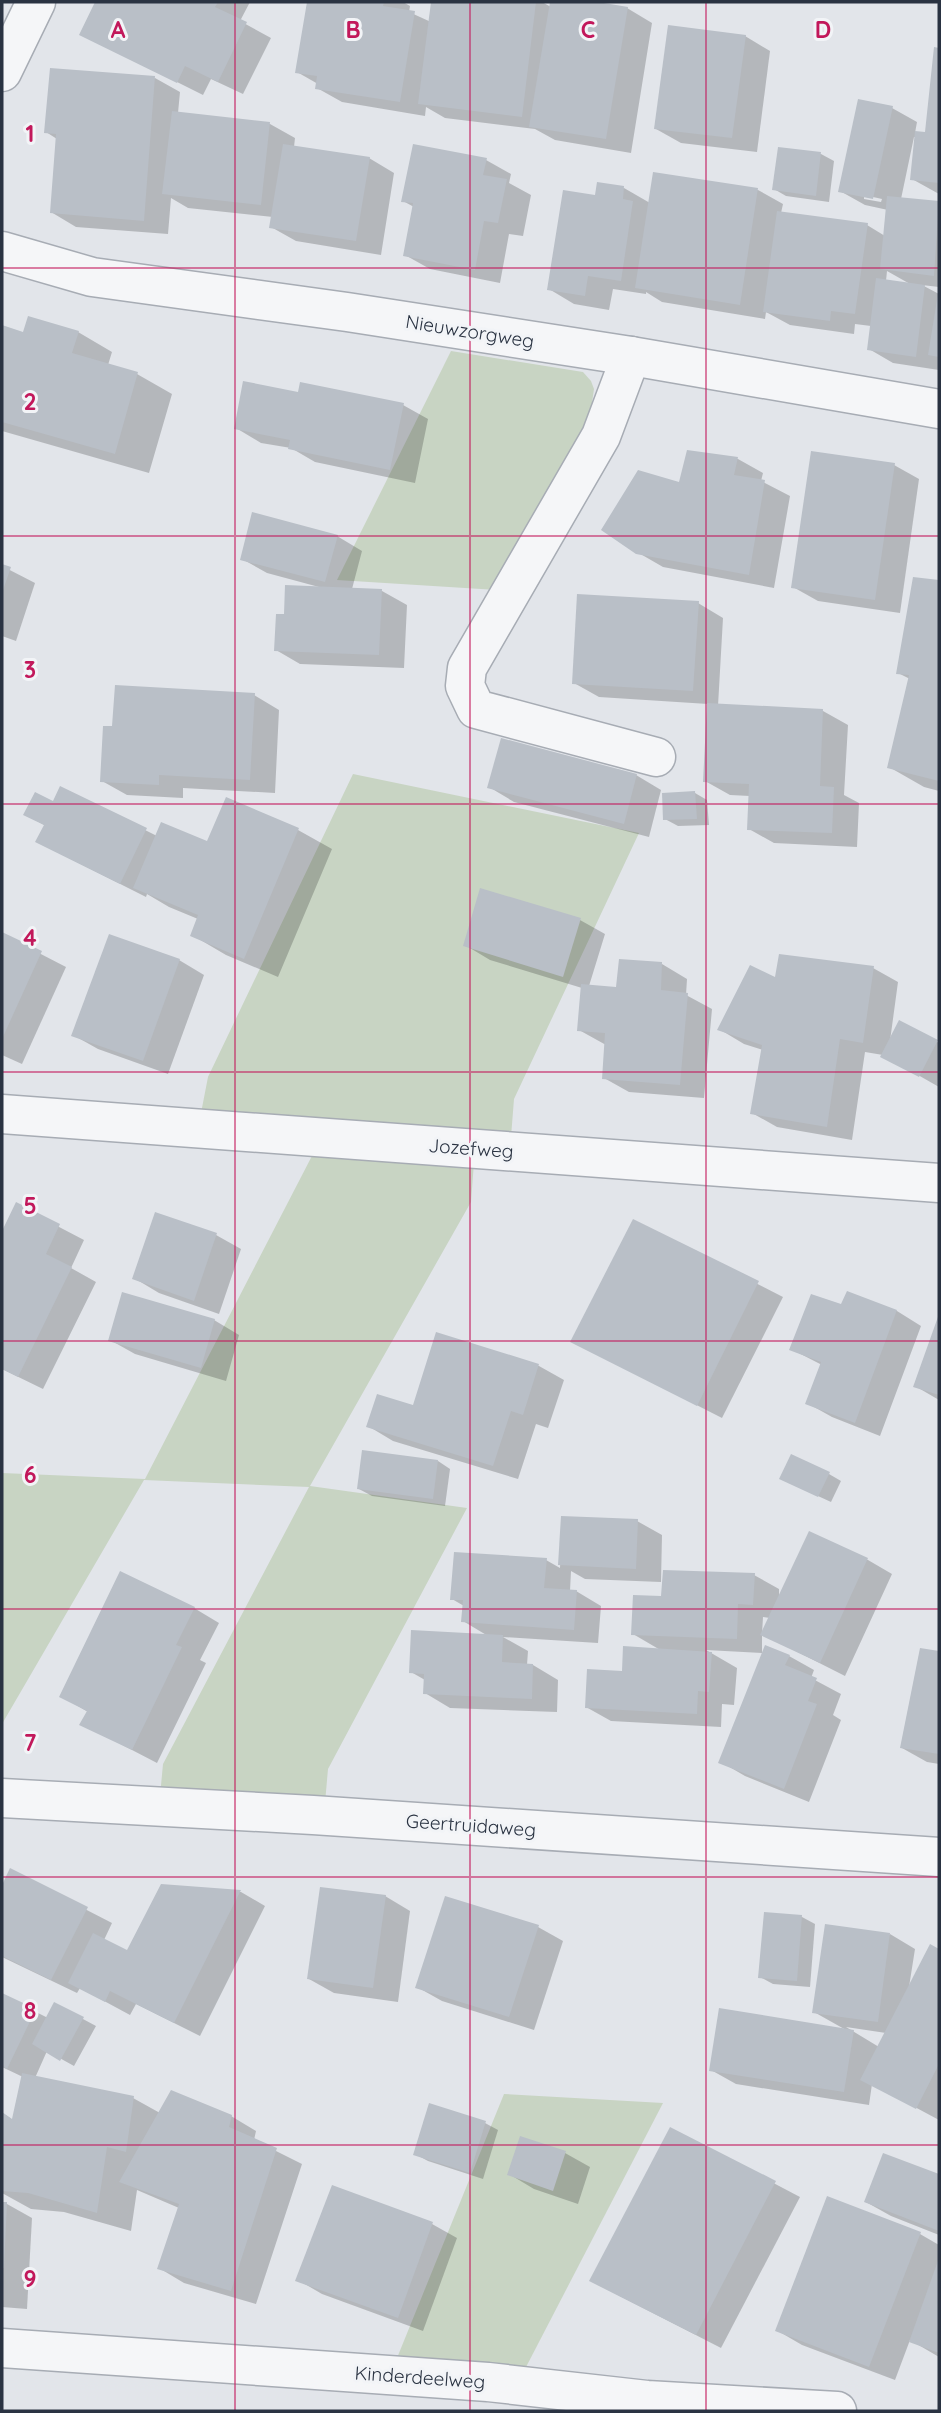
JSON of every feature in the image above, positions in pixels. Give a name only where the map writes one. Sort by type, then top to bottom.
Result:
[{"type":"street","points":[[2,72],[36,2]]},
{"type":"street","name":"Nieuwzorgweg","points":[[2,251],[92,277],[347,312],[631,356],[939,409]]},
{"type":"street","points":[[631,356],[601,436],[467,668],[465,686],[476,709],[656,757]]},
{"type":"street","name":"Jozefweg","points":[[2,1114],[939,1183]]},
{"type":"street","name":"Geertruidaweg","points":[[2,1798],[299,1814],[939,1857]]},
{"type":"street","name":"Kinderdeelweg","points":[[2,2348],[488,2382],[647,2400],[837,2411]]},
{"type":"green space","points":[[451,351],[583,372],[594,389],[588,430],[497,590],[337,580]]},
{"type":"green space","points":[[353,774],[639,833],[514,1099],[511,1137],[201,1113],[208,1077]]},
{"type":"green space","points":[[314,1152],[474,1162],[471,1202],[310,1486],[467,1508],[328,1769],[325,1803],[160,1796],[163,1764],[309,1487],[144,1480],[2,1724],[2,1473],[145,1479]]},
{"type":"green space","points":[[504,2094],[663,2103],[525,2369],[397,2358]]},
{"type":"building","points":[[95,2],[218,2],[215,7],[247,22],[218,82],[185,66],[177,83],[79,35]]},
{"type":"building","points":[[307,2],[384,2],[383,6],[415,11],[400,102],[315,89],[317,76],[295,73]]},
{"type":"building","points":[[431,2],[536,2],[522,117],[418,104]]},
{"type":"building","points":[[550,2],[598,2],[628,7],[606,139],[529,127]]},
{"type":"building","points":[[668,25],[746,35],[732,138],[654,129]]},
{"type":"building","points":[[934,47],[939,48],[939,183],[910,180],[915,131],[925,132]]},
{"type":"building","points":[[50,68],[155,76],[144,221],[50,213],[56,134],[44,133]]},
{"type":"building","points":[[858,99],[893,106],[873,199],[838,192]]},
{"type":"building","points":[[172,111],[270,122],[261,205],[162,194]]},
{"type":"building","points":[[283,144],[370,157],[356,241],[269,228]]},
{"type":"building","points":[[413,144],[487,158],[483,175],[507,179],[498,223],[484,221],[475,270],[403,256],[413,203],[401,202]]},
{"type":"building","points":[[778,147],[821,152],[816,196],[772,190]]},
{"type":"building","points":[[653,172],[758,188],[740,305],[635,288]]},
{"type":"building","points":[[597,182],[624,186],[623,199],[633,201],[621,281],[588,276],[585,296],[547,290],[563,190],[595,195]]},
{"type":"building","points":[[887,196],[939,201],[934,276],[880,269]]},
{"type":"building","points":[[777,211],[868,223],[855,314],[831,311],[830,321],[763,312]]},
{"type":"building","points":[[876,278],[925,285],[916,357],[867,350]]},
{"type":"building","points":[[939,294],[939,357],[928,355]]},
{"type":"building","points":[[28,316],[79,331],[72,353],[138,372],[115,454],[2,422],[2,325],[23,332]]},
{"type":"building","points":[[243,381],[298,392],[300,382],[404,403],[390,470],[288,449],[290,440],[234,429]]},
{"type":"building","points":[[687,450],[738,457],[734,475],[765,480],[749,575],[636,554],[601,530],[638,470],[679,482]]},
{"type":"building","points":[[811,451],[895,463],[875,600],[791,588]]},
{"type":"building","points":[[252,512],[338,535],[325,582],[240,560]]},
{"type":"building","points":[[2,564],[11,567],[2,593]]},
{"type":"building","points":[[913,577],[939,580],[939,781],[887,768],[909,675],[896,674]]},
{"type":"building","points":[[285,585],[382,589],[379,655],[274,651],[276,614],[284,614]]},
{"type":"building","points":[[577,594],[699,601],[693,691],[572,684]]},
{"type":"building","points":[[115,685],[255,693],[250,780],[159,775],[159,785],[100,782],[103,726],[112,726]]},
{"type":"building","points":[[707,703],[823,709],[820,786],[834,787],[832,833],[747,830],[749,784],[703,782]]},
{"type":"building","points":[[501,738],[637,774],[624,824],[487,788]]},
{"type":"building","points":[[60,786],[147,828],[120,884],[35,842],[44,825],[23,815],[35,792],[53,801]]},
{"type":"building","points":[[695,791],[697,819],[663,820],[662,793]]},
{"type":"building","points":[[226,797],[299,828],[244,959],[190,936],[198,915],[133,888],[161,822],[207,841]]},
{"type":"building","points":[[480,888],[581,918],[563,977],[463,946]]},
{"type":"building","points":[[2,932],[42,951],[2,1039]]},
{"type":"building","points":[[109,934],[180,959],[143,1061],[71,1036]]},
{"type":"building","points":[[779,954],[874,966],[863,1043],[840,1039],[827,1127],[750,1114],[762,1045],[717,1030],[750,965],[775,977]]},
{"type":"building","points":[[619,959],[662,962],[661,990],[688,993],[680,1085],[602,1079],[605,1033],[577,1031],[581,984],[616,987]]},
{"type":"building","points":[[899,1020],[938,1040],[919,1077],[880,1057]]},
{"type":"building","points":[[16,1202],[60,1224],[46,1254],[72,1267],[18,1377],[2,1369],[2,1231]]},
{"type":"building","points":[[155,1212],[217,1233],[194,1301],[132,1279]]},
{"type":"building","points":[[633,1219],[759,1281],[697,1406],[570,1342]]},
{"type":"building","points":[[847,1291],[897,1310],[855,1423],[805,1404],[821,1362],[789,1350],[811,1294],[841,1304]]},
{"type":"building","points":[[122,1292],[215,1319],[201,1368],[108,1341]]},
{"type":"building","points":[[939,1314],[939,1395],[913,1387]]},
{"type":"building","points":[[436,1332],[539,1364],[523,1415],[511,1411],[493,1466],[366,1427],[377,1394],[413,1405]]},
{"type":"building","points":[[362,1450],[438,1460],[433,1499],[357,1489]]},
{"type":"building","points":[[791,1454],[830,1472],[818,1497],[779,1479]]},
{"type":"building","points":[[561,1516],[638,1519],[636,1569],[558,1565]]},
{"type":"building","points":[[809,1531],[868,1558],[820,1663],[760,1635]]},
{"type":"building","points":[[454,1552],[547,1558],[544,1588],[577,1590],[574,1630],[461,1622],[463,1600],[450,1600]]},
{"type":"building","points":[[663,1570],[755,1573],[753,1605],[738,1604],[737,1639],[631,1635],[633,1595],[661,1596]]},
{"type":"building","points":[[120,1571],[195,1607],[176,1645],[182,1647],[132,1750],[79,1725],[87,1711],[59,1697]]},
{"type":"building","points":[[411,1630],[503,1635],[502,1662],[533,1664],[532,1699],[423,1694],[424,1674],[409,1673]]},
{"type":"building","points":[[765,1645],[790,1655],[785,1665],[817,1678],[808,1701],[817,1704],[784,1789],[718,1763]]},
{"type":"building","points":[[623,1646],[712,1652],[709,1692],[698,1691],[697,1714],[585,1708],[587,1669],[622,1671]]},
{"type":"building","points":[[920,1648],[939,1651],[939,1754],[900,1748]]},
{"type":"building","points":[[10,1868],[88,1907],[51,1980],[2,1956],[2,1885]]},
{"type":"building","points":[[161,1884],[241,1890],[174,2023],[110,1991],[105,2002],[68,1983],[93,1933],[127,1950]]},
{"type":"building","points":[[320,1887],[386,1895],[373,1988],[307,1979]]},
{"type":"building","points":[[445,1896],[539,1925],[509,2017],[415,1988]]},
{"type":"building","points":[[764,1912],[802,1915],[797,1981],[758,1978]]},
{"type":"building","points":[[825,1924],[890,1933],[878,2022],[812,2013]]},
{"type":"building","points":[[930,1944],[939,1949],[939,2064],[916,2109],[860,2080]]},
{"type":"building","points":[[2,1993],[36,2009],[7,2069],[2,2066]]},
{"type":"building","points":[[54,2002],[84,2017],[60,2061],[32,2044]]},
{"type":"building","points":[[719,2008],[854,2030],[844,2092],[709,2071]]},
{"type":"building","points":[[22,2073],[134,2096],[126,2152],[107,2147],[97,2213],[28,2193],[2,2191],[2,2112],[12,2119]]},
{"type":"building","points":[[171,2090],[232,2115],[229,2127],[277,2148],[231,2291],[157,2269],[179,2204],[119,2182]]},
{"type":"building","points":[[429,2103],[486,2121],[470,2173],[413,2155]]},
{"type":"building","points":[[670,2127],[776,2181],[696,2335],[589,2281]]},
{"type":"building","points":[[520,2136],[566,2151],[553,2191],[507,2175]]},
{"type":"building","points":[[883,2153],[939,2174],[939,2231],[864,2202]]},
{"type":"building","points":[[332,2185],[433,2222],[398,2318],[295,2281]]},
{"type":"building","points":[[827,2196],[921,2232],[869,2367],[775,2331]]},
{"type":"building","points":[[2,2202],[7,2202],[4,2268],[2,2268]]},
{"type":"building","points":[[939,2258],[939,2353],[909,2342]]}]
